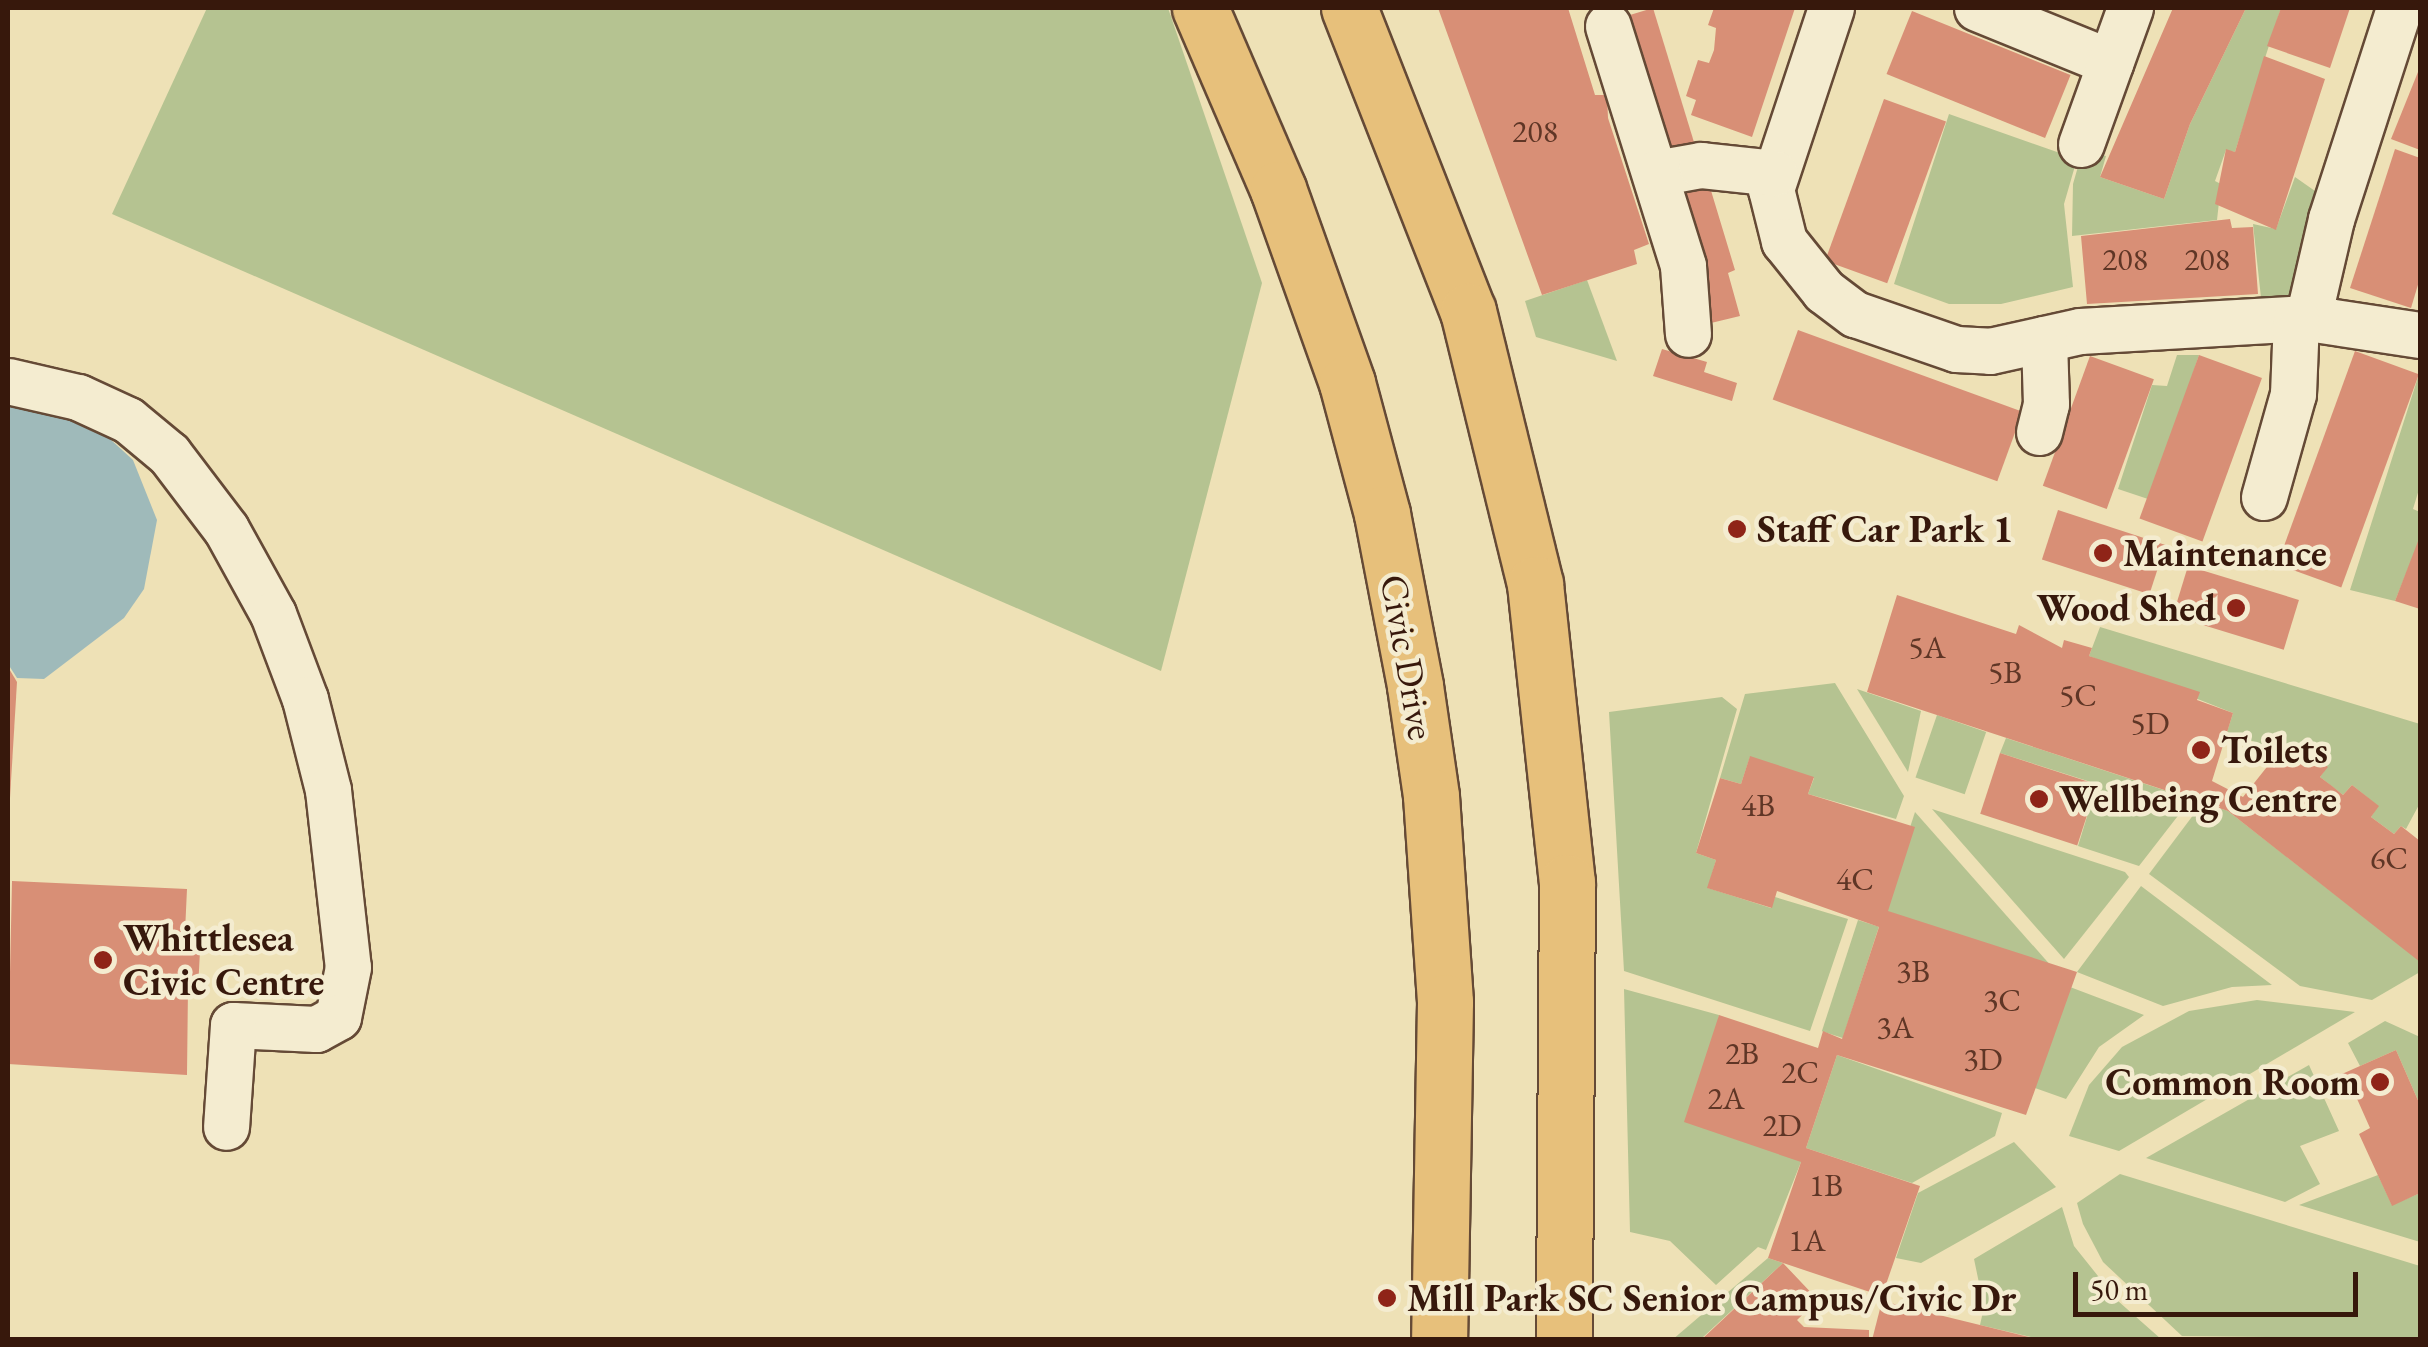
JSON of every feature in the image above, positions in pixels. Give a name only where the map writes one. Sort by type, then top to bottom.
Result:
[{"type":"main road","name":"Civic Drive","points":[[1200,8],[1284,206],[1347,383],[1382,514],[1415,686],[1431,796],[1445,1002],[1439,1340]]},
{"type":"main road","points":[[1349,8],[1468,312],[1535,584],[1567,882],[1564,1340]]},
{"type":"lane","points":[[1832,8],[1775,173],[1772,200],[1784,241],[1824,290],[1854,314],[1956,349],[1990,351],[2044,339],[2302,318],[2420,336]]},
{"type":"lane","points":[[1977,8],[2110,62]]},
{"type":"lane","points":[[2082,144],[2130,8]]},
{"type":"lane","points":[[2264,498],[2293,394],[2302,318],[2399,8]]},
{"type":"lane","points":[[1608,26],[1683,266],[1688,334]]},
{"type":"lane","points":[[1656,173],[1701,165],[1775,173]]},
{"type":"lane","points":[[2039,432],[2046,404],[2044,339]]},
{"type":"lane","points":[[8,381],[78,397],[128,420],[169,454],[245,563],[273,614],[305,699],[328,790],[348,967],[338,1016],[316,1029],[233,1025],[226,1127]]},
{"type":"green space","points":[[207,8],[1168,8],[1262,283],[1161,671],[112,214]]},
{"type":"green space","points":[[2246,8],[2281,8],[2235,152],[2226,150],[2215,181],[2221,184],[2217,220],[2072,236],[2073,184],[2083,149],[2106,156],[2100,177],[2164,199],[2190,124]]},
{"type":"green space","points":[[1949,114],[2077,159],[2064,204],[2073,287],[2001,304],[1949,304],[1894,284]]},
{"type":"green space","points":[[2295,177],[2325,198],[2294,298],[2262,307],[2253,224],[2276,229]]},
{"type":"green space","points":[[1587,280],[1617,361],[1536,337],[1525,301]]},
{"type":"green space","points":[[2177,355],[2199,355],[2151,500],[2118,489],[2152,385],[2167,386]]},
{"type":"green space","points":[[2419,374],[2420,486],[2413,509],[2420,512],[2420,539],[2395,601],[2350,590]]},
{"type":"green space","points":[[2100,627],[2420,724],[2420,803],[2406,829],[2401,826],[2394,834],[2371,817],[2378,806],[2352,785],[2343,795],[2320,777],[2327,767],[2301,746],[2293,756],[2227,732],[2233,713],[2089,656]]},
{"type":"green space","points":[[1835,683],[1904,796],[1896,819],[1808,794],[1814,778],[1750,757],[1741,784],[1720,778],[1745,694]]},
{"type":"green space","points":[[1857,689],[1921,711],[1908,772]]},
{"type":"green space","points":[[1722,697],[1737,709],[1696,853],[1716,860],[1708,888],[1771,908],[1775,897],[1848,919],[1810,1031],[1624,971],[1609,712]]},
{"type":"green space","points":[[1937,715],[1986,732],[1965,794],[1916,777]]},
{"type":"green space","points":[[2006,738],[2191,799],[2139,866],[2078,846],[2097,784],[2000,753]]},
{"type":"green space","points":[[2203,802],[2228,811],[2419,960],[2420,972],[2372,1000],[2300,986],[2149,874]]},
{"type":"green space","points":[[1932,809],[2125,872],[2129,877],[2064,959]]},
{"type":"green space","points":[[1915,812],[2052,967],[1882,914]]},
{"type":"green space","points":[[2141,886],[2272,985],[2232,987],[2163,1006],[2077,972]]},
{"type":"green space","points":[[1858,920],[1879,927],[1843,1038],[1822,1031]]},
{"type":"green space","points":[[2070,987],[2144,1015],[2099,1047],[2066,1099],[2035,1088]]},
{"type":"green space","points":[[1624,989],[1719,1015],[1717,1028],[1801,1162],[1766,1250],[1758,1247],[1716,1285],[1670,1241],[1630,1232]]},
{"type":"green space","points":[[2257,1000],[2355,1012],[2119,1151],[2069,1136],[2089,1085],[2122,1047],[2189,1011]]},
{"type":"green space","points":[[2385,1021],[2420,1037],[2420,1105],[2396,1050],[2360,1066],[2348,1043]]},
{"type":"green space","points":[[1837,1055],[2002,1113],[1995,1136],[1912,1183],[1806,1148]]},
{"type":"green space","points":[[2309,1065],[2339,1131],[2300,1146],[2320,1184],[2285,1202],[2146,1158]]},
{"type":"green space","points":[[2014,1142],[2056,1187],[1921,1263],[1896,1258],[1918,1193]]},
{"type":"green space","points":[[2120,1174],[2420,1266],[2420,1339],[2182,1336],[2103,1262],[2083,1224],[2077,1203]]},
{"type":"green space","points":[[2378,1175],[2392,1205],[2420,1193],[2420,1242],[2299,1205]]},
{"type":"green space","points":[[2062,1207],[2074,1246],[2118,1301],[2161,1339],[2039,1339],[1980,1325],[1984,1307],[1974,1259]]},
{"type":"green space","points":[[1768,1258],[1783,1263],[1701,1339],[1672,1340]]},
{"type":"water","points":[[8,404],[50,412],[109,438],[133,460],[157,520],[144,589],[124,618],[44,679],[17,678],[8,664]]},
{"type":"building","points":[[1438,8],[1568,8],[1595,95],[1607,95],[1608,118],[1649,244],[1634,250],[1637,264],[1542,295]]},
{"type":"building","points":[[1653,8],[1695,147],[1666,156],[1623,17]]},
{"type":"building","points":[[1714,8],[1795,8],[1752,137],[1691,115],[1696,100],[1686,96],[1698,60],[1709,63],[1714,50],[1716,28],[1708,25]]},
{"type":"building","points":[[2173,8],[2246,8],[2190,124],[2164,199],[2100,177]]},
{"type":"building","points":[[2281,8],[2350,8],[2330,68],[2267,46]]},
{"type":"building","points":[[1912,11],[2071,75],[2045,138],[1887,74]]},
{"type":"building","points":[[2264,56],[2325,79],[2276,230],[2215,204],[2226,149],[2235,152]]},
{"type":"building","points":[[2420,67],[2420,150],[2391,139]]},
{"type":"building","points":[[1884,99],[1946,122],[1887,283],[1825,261]]},
{"type":"building","points":[[2395,149],[2420,158],[2420,278],[2411,308],[2350,288]]},
{"type":"building","points":[[1709,184],[1735,270],[1728,273],[1740,316],[1711,323],[1679,192]]},
{"type":"building","points":[[2230,219],[2232,228],[2253,227],[2258,294],[2087,304],[2081,236]]},
{"type":"building","points":[[1798,330],[2023,412],[1997,481],[1773,400]]},
{"type":"building","points":[[1662,349],[1707,362],[1704,372],[1737,383],[1732,401],[1653,376]]},
{"type":"building","points":[[2355,351],[2419,374],[2341,588],[2277,564]]},
{"type":"building","points":[[2199,355],[2262,378],[2202,541],[2139,519]]},
{"type":"building","points":[[2090,356],[2154,379],[2107,509],[2043,486]]},
{"type":"building","name":"Maintenance","points":[[2058,510],[2165,545],[2149,594],[2042,559]]},
{"type":"building","points":[[2420,536],[2420,609],[2395,601]]},
{"type":"building","name":"Wood Shed","points":[[2188,566],[2299,600],[2284,650],[2173,616]]},
{"type":"building","points":[[1897,595],[2016,634],[2019,625],[2062,648],[2064,640],[2092,648],[2089,656],[2200,692],[2197,700],[2233,713],[2212,781],[2243,797],[2282,748],[2293,756],[2301,746],[2328,767],[2320,777],[2343,795],[2352,785],[2379,806],[2371,817],[2394,834],[2401,826],[2420,841],[2420,962],[2228,811],[1867,692]]},
{"type":"building","points":[[8,667],[17,682],[10,798],[8,798]]},
{"type":"building","name":"Wellbeing Centre","points":[[2000,753],[2097,785],[2077,845],[1980,814]]},
{"type":"building","points":[[1750,756],[1814,777],[1808,794],[1915,827],[1888,911],[2077,972],[2026,1115],[1837,1055],[1806,1148],[1920,1186],[1882,1296],[1768,1258],[1801,1162],[1684,1122],[1719,1015],[1818,1048],[1823,1031],[1842,1039],[1879,927],[1777,891],[1772,908],[1707,888],[1716,860],[1696,853],[1720,778],[1741,784]]},
{"type":"building","name":"Whittlesea Civic Centre","points":[[12,881],[187,889],[185,932],[201,932],[198,989],[188,988],[187,1075],[8,1064]]},
{"type":"building","points":[[2396,1050],[2420,1105],[2420,1193],[2392,1206],[2359,1134],[2370,1128],[2354,1092],[2342,1097],[2333,1078]]},
{"type":"building","points":[[1783,1263],[1818,1300],[1797,1320],[1804,1327],[1869,1330],[1869,1340],[1701,1340]]},
{"type":"building","points":[[1882,1301],[2033,1338],[2033,1340],[1872,1340]]},
{"type":"place","name":"Staff Car Park 1","points":[[1737,529]]},
{"type":"place","name":"Maintenance","points":[[2103,553]]},
{"type":"place","name":"Wood Shed","points":[[2236,608]]},
{"type":"place","name":"Toilets","points":[[2201,750]]},
{"type":"place","name":"Wellbeing Centre","points":[[2039,799]]},
{"type":"place","name":"Whittlesea Civic Centre","points":[[103,960]]},
{"type":"place","name":"Common Room","points":[[2380,1082]]},
{"type":"place","name":"Mill Park SC Senior Campus/Civic Dr","points":[[1387,1298]]}]
